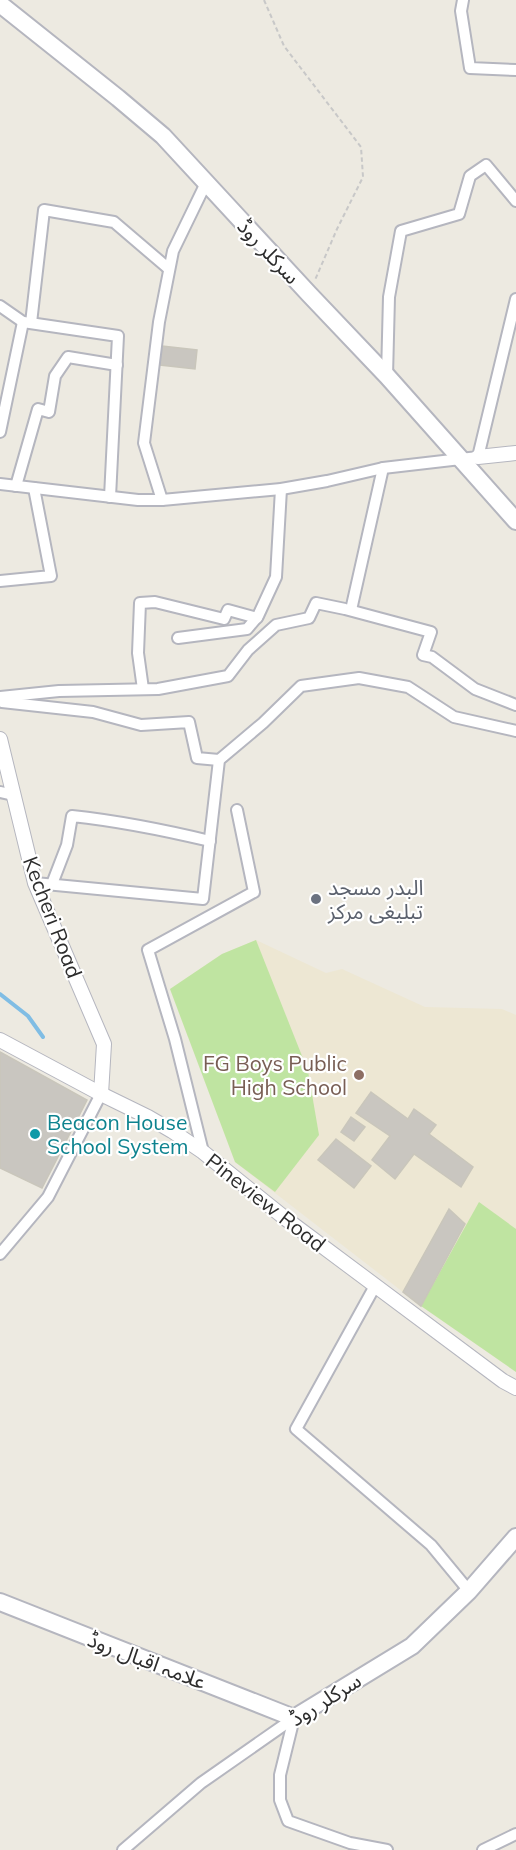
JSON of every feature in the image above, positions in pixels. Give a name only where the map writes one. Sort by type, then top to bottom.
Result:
[{"type":"main road","name":"سرکلر روڈ","points":[[0,4],[163,136],[309,294],[469,458],[516,521]]},
{"type":"main road","name":"سرکلر روڈ","points":[[294,1718],[412,1646],[469,1591],[516,1537]]},
{"type":"main road","name":"علامہ اقبال روڈ","points":[[0,1602],[294,1718]]},
{"type":"street","points":[[463,0],[461,11],[470,68],[516,70]]},
{"type":"street","points":[[387,376],[389,297],[401,231],[459,214],[470,176],[486,165],[516,201]]},
{"type":"street","points":[[162,500],[144,443],[159,322],[173,251],[206,183]]},
{"type":"street","points":[[0,432],[27,323],[44,210],[114,222],[170,269]]},
{"type":"street","points":[[469,458],[516,299]]},
{"type":"street","points":[[0,306],[27,323],[118,336],[110,497]]},
{"type":"street","points":[[16,486],[38,410],[49,412],[55,376],[69,357],[117,365]]},
{"type":"street","points":[[0,484],[138,500],[162,500],[281,489],[382,468],[516,453]]},
{"type":"street","points":[[351,610],[382,468]]},
{"type":"street","points":[[0,582],[51,576],[34,488]]},
{"type":"street","points":[[178,638],[247,629],[257,618],[276,577],[281,489]]},
{"type":"street","points":[[143,689],[138,653],[140,603],[155,602],[224,619],[228,610],[257,618]]},
{"type":"street","points":[[0,699],[59,691],[158,689],[228,676],[248,650],[276,625],[309,618],[316,603],[351,610],[430,632],[423,655],[432,657],[475,689],[516,705]]},
{"type":"street","points":[[35,883],[203,899],[219,760],[263,723],[301,686],[359,678],[408,687],[454,717],[516,731]]},
{"type":"street","points":[[0,699],[93,712],[141,726],[189,722],[197,758],[219,760]]},
{"type":"street","name":"Kecheri Road","points":[[0,739],[7,793],[35,883],[104,1044],[101,1094]]},
{"type":"street","points":[[203,1152],[175,1039],[148,950],[254,892],[237,810]]},
{"type":"street","points":[[52,884],[67,844],[72,816],[150,827],[210,840]]},
{"type":"street","name":"Pineview Road","points":[[0,1040],[148,1117],[203,1152],[286,1219],[503,1381],[516,1388]]},
{"type":"street","points":[[0,1254],[48,1197],[101,1094]]},
{"type":"street","points":[[375,1286],[296,1429],[431,1545],[469,1591]]},
{"type":"street","points":[[294,1718],[280,1775],[280,1800],[288,1821],[350,1843],[387,1850]]},
{"type":"street","name":"سرکلر روڈ","points":[[123,1850],[201,1783],[294,1718]]},
{"type":"street","points":[[483,1850],[516,1834]]},
{"type":"path","points":[[264,0],[284,46],[361,147],[363,177],[337,229],[309,294]]},
{"type":"shaded area","name":"FG Boys Public High School","points":[[256,940],[326,973],[342,969],[425,1007],[502,1009],[516,1015],[516,1372],[421,1306],[235,1162],[170,989],[222,954]]},
{"type":"green space","points":[[256,940],[308,1071],[319,1135],[275,1192],[235,1162],[170,989],[222,954]]},
{"type":"green space","points":[[479,1202],[516,1229],[516,1372],[421,1306]]},
{"type":"building","points":[[162,346],[197,350],[195,369],[160,365]]},
{"type":"building","name":"Beacon House School System","points":[[0,1052],[87,1100],[42,1188],[0,1168]]},
{"type":"building","points":[[371,1092],[408,1119],[414,1109],[436,1125],[429,1134],[473,1167],[461,1187],[414,1154],[395,1179],[372,1160],[390,1136],[356,1113]]},
{"type":"building","points":[[351,1117],[365,1127],[354,1141],[341,1132]]},
{"type":"building","points":[[336,1139],[371,1166],[354,1188],[318,1160]]},
{"type":"building","points":[[449,1209],[465,1224],[421,1306],[403,1292]]},
{"type":"waterway","points":[[0,994],[28,1016],[43,1037]]},
{"type":"place","name":"البدر مسجد تبلیغی مرکز","points":[[316,899]]},
{"type":"place","name":"FG Boys Public High School","points":[[359,1075]]},
{"type":"place","name":"Beacon House School System","points":[[35,1134]]}]
